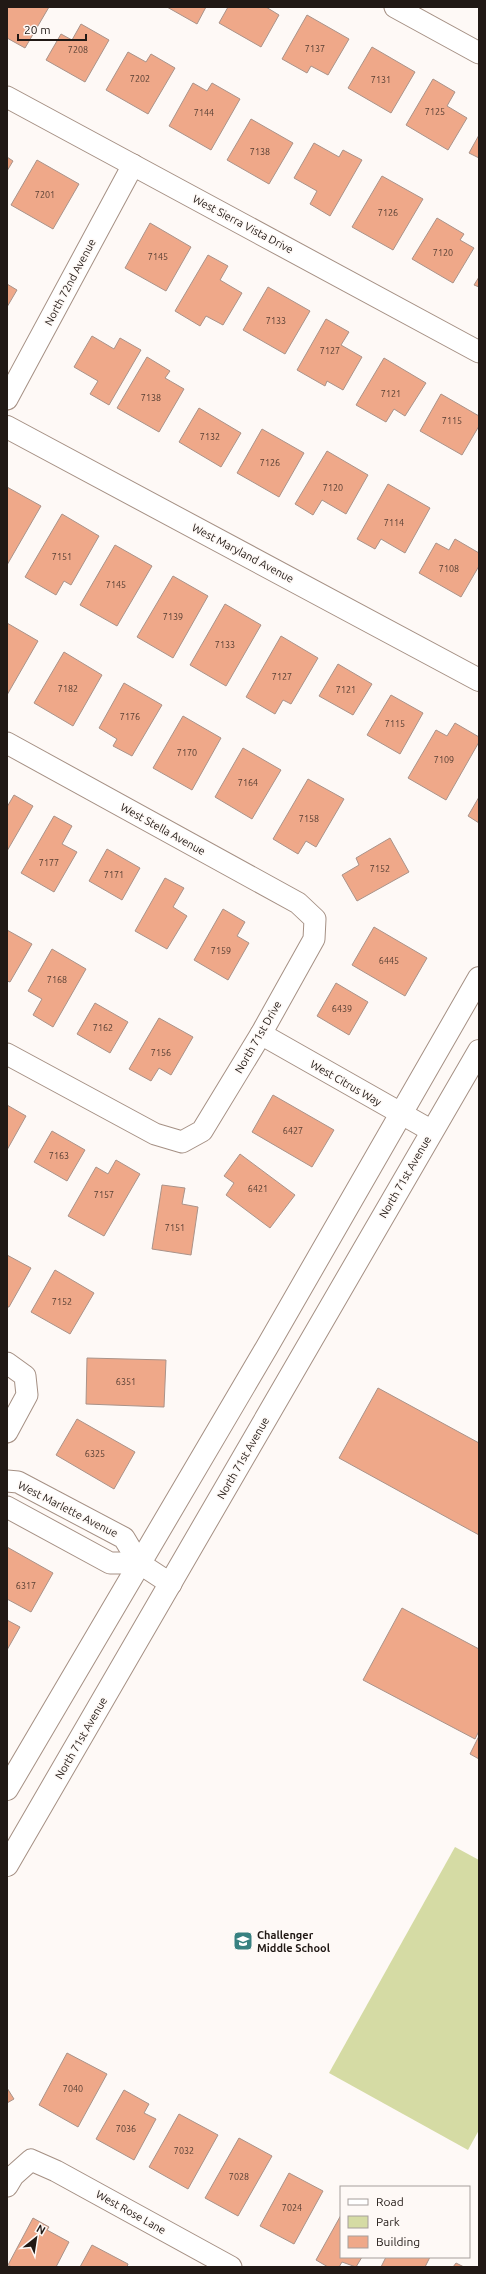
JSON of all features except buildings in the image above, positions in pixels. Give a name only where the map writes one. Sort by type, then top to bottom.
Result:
[{"type":"street","points":[[395,7],[479,53]]},
{"type":"street","name":"West Sierra Vista Drive","points":[[7,97],[479,352]]},
{"type":"street","name":"North 72nd Avenue","points":[[7,399],[133,165]]},
{"type":"street","name":"West Maryland Avenue","points":[[7,427],[479,680]]},
{"type":"street","name":"West Stella Avenue","points":[[7,743],[298,903],[315,918]]},
{"type":"street","name":"North 71st Drive","points":[[7,1054],[155,1134],[182,1142],[202,1131],[261,1034],[314,939],[315,918]]},
{"type":"street","points":[[7,1789],[271,1340],[479,978]]},
{"type":"street","name":"West Citrus Way","points":[[261,1034],[432,1132]]},
{"type":"street","name":"North 71st Avenue","points":[[7,1865],[479,1051]]},
{"type":"street","points":[[7,1363],[26,1376],[27,1395],[7,1432]]},
{"type":"street","name":"West Marlette Avenue","points":[[7,1481],[18,1482],[124,1538],[139,1563],[171,1584]]},
{"type":"street","points":[[7,1507],[110,1563],[139,1563]]},
{"type":"street","name":"West Rose Lane","points":[[7,2186],[13,2176],[31,2160],[56,2171],[231,2267]]},
{"type":"green space","points":[[455,1847],[479,1860],[479,2130],[468,2150],[329,2073]]},
{"type":"place","name":"Challenger Middle School","points":[[243,1941]]}]
